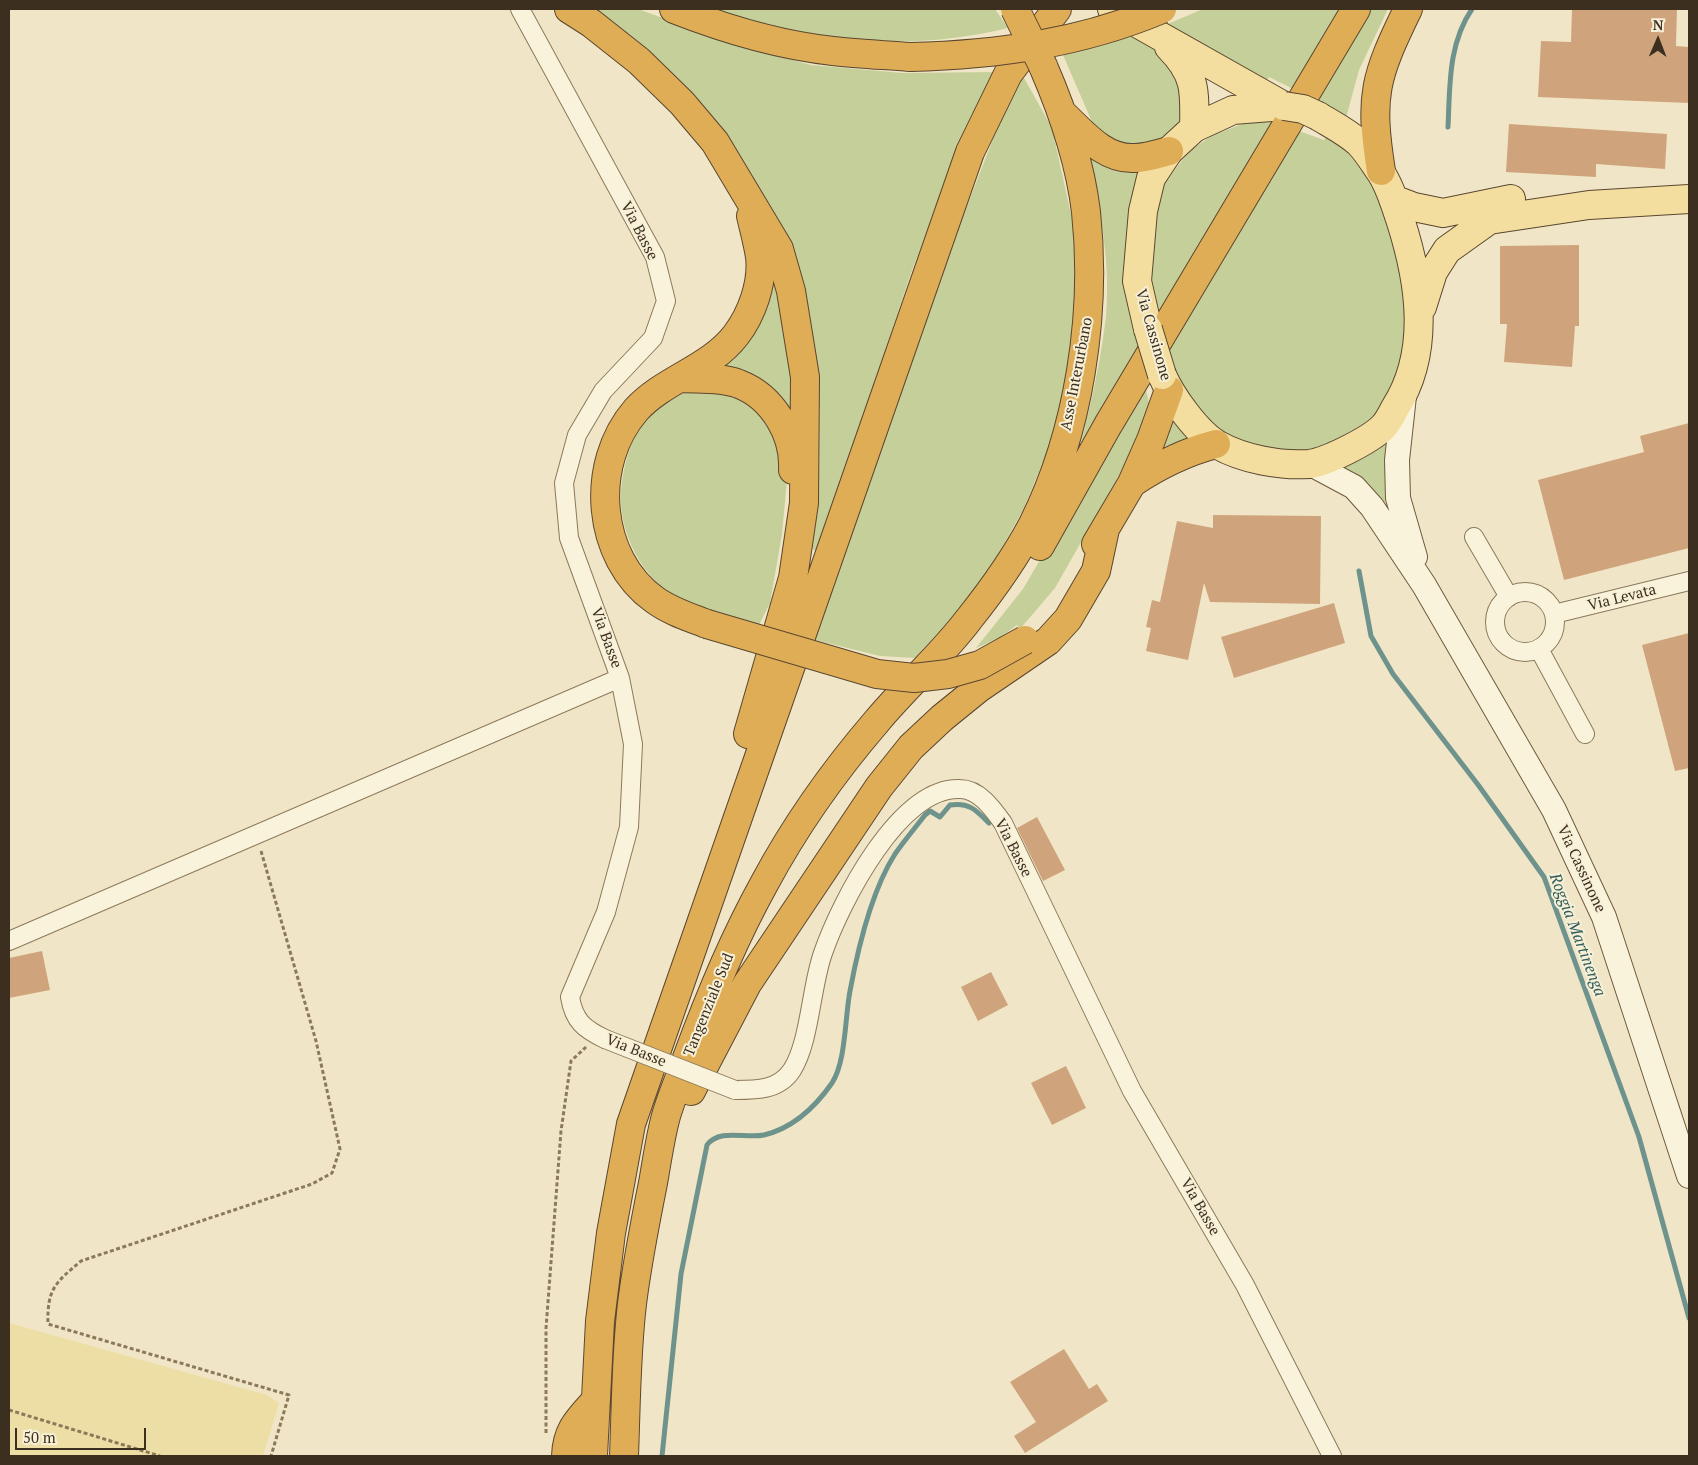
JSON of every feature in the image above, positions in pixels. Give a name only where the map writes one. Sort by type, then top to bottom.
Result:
[{"type":"highway","points":[[569,9],[591,23],[639,61],[682,103],[715,142],[779,249],[796,316],[806,376],[806,431],[800,541],[793,578],[739,767],[708,857],[681,978]]},
{"type":"highway","points":[[674,9],[739,32],[785,43],[832,51],[910,57],[968,55],[1028,48],[1126,24],[1162,9]]},
{"type":"highway","name":"Asse Interurbano","points":[[966,624],[1004,573],[1033,523],[1053,479],[1068,427],[1080,374],[1088,320],[1086,211],[1064,115],[1043,66],[1014,9]]},
{"type":"highway","points":[[593,1456],[600,1321],[608,1253],[631,1124],[970,152],[1008,74],[1057,9]]},
{"type":"highway","points":[[966,624],[1005,603],[1356,9]]},
{"type":"highway","points":[[1380,172],[1374,124],[1374,96],[1384,59],[1408,9]]},
{"type":"highway","points":[[1064,115],[1102,150],[1120,158],[1136,158],[1169,151]]},
{"type":"highway","points":[[744,188],[760,257],[758,286],[750,310],[736,336],[712,357],[659,391],[636,410],[618,438],[607,470],[604,503],[610,535],[623,563],[639,585],[655,600],[675,612],[707,624],[877,674],[914,678],[948,674],[980,665],[1025,640],[1049,618],[1132,483],[1151,440],[1165,382]]},
{"type":"highway","points":[[682,378],[740,384],[771,406],[783,424],[790,440],[794,466],[780,624]]},
{"type":"highway","points":[[1132,483],[1158,466],[1188,452],[1216,444]]},
{"type":"highway","points":[[666,1117],[686,1100],[748,984],[879,787],[911,747],[942,718],[980,688],[1048,641],[1068,620],[1096,571],[1105,529]]},
{"type":"highway","name":"Tangenziale Sud","points":[[624,1456],[632,1308],[641,1244],[666,1117],[714,985],[735,938],[776,864],[837,772],[877,721],[966,624]]},
{"type":"highway","points":[[566,1456],[567,1440],[577,1421],[596,1400]]},
{"type":"main road","name":"Via Cassinone","points":[[1112,9],[1284,106]]},
{"type":"main road","name":"Via Cassinone","points":[[1159,37],[1184,62],[1191,78],[1195,102],[1194,128]]},
{"type":"main road","name":"Via Cassinone","points":[[1424,585],[1405,527],[1398,498],[1397,460],[1405,393],[1417,347],[1420,313],[1409,248],[1393,198],[1380,172],[1359,143],[1318,116],[1303,109],[1284,106],[1233,110],[1194,128],[1169,151],[1151,178],[1138,243],[1137,281],[1148,329],[1165,382],[1189,418],[1216,444],[1240,455],[1266,461],[1311,464],[1332,473],[1354,487],[1372,507],[1424,585],[1554,810],[1604,917],[1689,1176]]},
{"type":"main road","points":[[1393,198],[1414,207],[1443,213],[1512,199],[1546,199],[1589,205]]},
{"type":"main road","points":[[1420,313],[1433,272],[1447,250],[1489,220],[1589,205],[1689,199]]},
{"type":"main road","name":"Via Cassinone","points":[[1311,464],[1358,446],[1384,426],[1405,393]]},
{"type":"street","name":"Via Basse","points":[[520,9],[654,257],[666,301],[653,338],[603,391],[577,436],[564,483],[569,538],[620,678],[632,744],[630,828],[606,912],[570,998],[572,1012],[581,1024],[598,1036],[735,1090],[758,1090],[780,1083],[792,1071],[800,1054],[823,952],[855,883],[880,843],[918,802],[940,793],[960,789],[976,794],[990,806],[1003,823],[1132,1091],[1245,1285],[1332,1456]]},
{"type":"street","points":[[1474,537],[1509,597]]},
{"type":"street","name":"Via Levata","points":[[1554,614],[1689,581]]},
{"type":"street","points":[[1522,593],[1536,594],[1550,606],[1554,614],[1553,635],[1539,649],[1519,652],[1502,642],[1495,623],[1498,611],[1509,597],[1522,593]]},
{"type":"street","points":[[1539,649],[1585,734]]},
{"type":"street","points":[[9,941],[620,678]]},
{"type":"path","points":[[256,834],[316,1041],[340,1149],[332,1173],[312,1184],[81,1260],[56,1282],[48,1304],[48,1324],[289,1395],[272,1456]]},
{"type":"path","points":[[546,1437],[546,1328],[561,1131],[571,1061],[598,1036]]},
{"type":"path","points":[[9,1410],[160,1456]]},
{"type":"green space","points":[[591,9],[638,9],[740,46],[811,65],[903,73],[997,72],[970,118],[911,273],[818,551],[806,547],[805,300],[684,86],[617,26]]},
{"type":"green space","points":[[702,9],[995,9],[1008,28],[949,38],[890,42],[801,34],[755,24]]},
{"type":"green space","points":[[1203,9],[1346,9],[1297,91],[1269,77],[1267,81],[1163,26]]},
{"type":"green space","points":[[1367,9],[1388,9],[1359,70],[1346,118],[1313,100]]},
{"type":"green space","points":[[1131,36],[1149,42],[1190,84],[1179,125],[1162,139],[1148,145],[1130,146],[1108,138],[1092,122],[1063,55]]},
{"type":"green space","points":[[1023,76],[1052,128],[1072,219],[1079,300],[1059,423],[1024,508],[981,585],[915,658],[880,656],[815,640],[929,304],[1005,108]]},
{"type":"green space","points":[[1248,122],[1277,122],[1157,321],[1145,273],[1156,195],[1189,151],[1213,135]]},
{"type":"green space","points":[[1296,130],[1324,140],[1327,135],[1348,153],[1365,175],[1380,200],[1398,255],[1403,284],[1405,365],[1402,374],[1374,418],[1360,429],[1327,446],[1314,450],[1280,452],[1244,443],[1223,433],[1209,421],[1176,379],[1179,377],[1167,349]]},
{"type":"green space","points":[[1087,149],[1144,166],[1131,216],[1126,262],[1129,307],[1142,357],[1080,447],[1092,398],[1104,332],[1107,295],[1103,232]]},
{"type":"green space","points":[[773,266],[800,417],[721,374],[727,354]]},
{"type":"green space","points":[[1144,382],[1150,407],[1148,424],[1055,588],[1020,629],[1017,625],[1001,637],[976,648],[1023,589]]},
{"type":"green space","points":[[698,388],[734,390],[779,427],[788,469],[782,534],[770,603],[759,625],[700,608],[673,595],[661,586],[640,562],[628,538],[623,522],[622,481],[625,464],[638,430],[659,403],[672,394]]},
{"type":"green space","points":[[1170,404],[1205,443],[1180,443],[1155,451]]},
{"type":"green space","points":[[1387,434],[1385,504],[1359,478],[1338,465]]},
{"type":"sand","points":[[9,1323],[267,1395],[279,1403],[263,1456],[9,1456]]},
{"type":"building","points":[[1572,9],[1677,9],[1676,46],[1689,47],[1689,103],[1538,97],[1541,41],[1571,42]]},
{"type":"building","points":[[1509,124],[1667,134],[1665,169],[1596,164],[1596,177],[1506,172]]},
{"type":"building","points":[[1579,245],[1579,326],[1575,326],[1572,367],[1504,362],[1507,324],[1500,324],[1500,246]]},
{"type":"building","points":[[1689,423],[1689,548],[1564,580],[1538,480],[1644,452],[1640,436]]},
{"type":"building","points":[[1213,515],[1321,516],[1320,604],[1210,602],[1204,583],[1188,660],[1146,651],[1151,628],[1146,627],[1152,600],[1160,602],[1177,521],[1213,528]]},
{"type":"building","points":[[1334,603],[1345,643],[1234,678],[1221,637]]},
{"type":"building","points":[[1689,633],[1689,768],[1675,771],[1642,645]]},
{"type":"building","points":[[1037,817],[1065,870],[1043,881],[1017,828]]},
{"type":"building","points":[[42,951],[50,990],[9,998],[9,958]]},
{"type":"building","points":[[991,972],[1008,1005],[978,1021],[961,987]]},
{"type":"building","points":[[1066,1066],[1086,1108],[1052,1125],[1031,1083]]},
{"type":"building","points":[[1064,1349],[1089,1389],[1097,1384],[1108,1401],[1025,1453],[1014,1436],[1036,1422],[1010,1382]]},
{"type":"waterway","name":"Roggia Martinenga","points":[[1448,127],[1450,81],[1454,51],[1458,36],[1472,9]]},
{"type":"waterway","name":"Roggia Martinenga","points":[[1359,571],[1371,636],[1393,674],[1479,786],[1544,877],[1639,1137],[1689,1318]]},
{"type":"waterway","points":[[662,1456],[681,1274],[707,1145],[712,1140],[726,1135],[757,1136],[775,1132],[794,1122],[819,1100],[837,1074],[843,1051],[848,1001],[862,938],[879,885],[895,854],[930,811],[940,817],[950,805],[967,806],[976,811],[989,823]]}]
